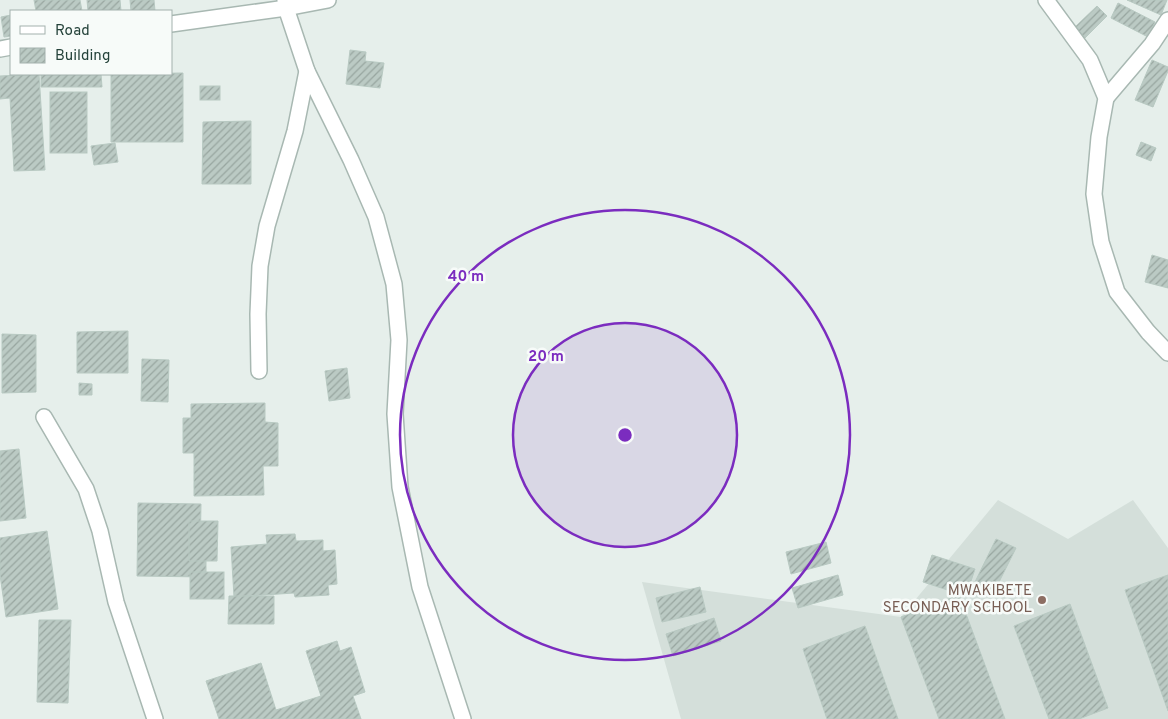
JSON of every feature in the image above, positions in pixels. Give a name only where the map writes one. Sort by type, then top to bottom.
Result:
[{"type":"street","points":[[172,24],[286,4],[328,0]]},
{"type":"street","points":[[1046,0],[1090,60],[1106,98],[1094,194],[1101,242],[1117,292],[1148,332],[1168,353]]},
{"type":"street","points":[[286,4],[307,71],[351,160],[376,217],[394,284],[399,340],[395,414],[400,486],[420,587],[464,719]]},
{"type":"street","points":[[1106,98],[1152,44],[1168,20]]},
{"type":"street","points":[[259,371],[258,314],[260,266],[267,226],[295,132],[307,71]]},
{"type":"street","points":[[44,417],[86,489],[100,531],[116,602],[155,719]]},
{"type":"shaded area","name":"MWAKIBETE SECONDARY SCHOOL","points":[[998,500],[1068,539],[1133,500],[1168,548],[1168,719],[681,719],[642,582],[901,617]]},
{"type":"building","points":[[34,0],[80,0],[82,10],[36,10]]},
{"type":"building","points":[[87,0],[120,0],[121,10],[88,10]]},
{"type":"building","points":[[130,0],[154,0],[155,10],[131,10]]},
{"type":"building","points":[[1127,0],[1167,0],[1161,15]]},
{"type":"building","points":[[1118,3],[1155,22],[1148,37],[1111,18]]},
{"type":"building","points":[[1097,6],[1107,16],[1085,38],[1075,27]]},
{"type":"building","points":[[10,15],[10,36],[4,37],[1,17]]},
{"type":"building","points":[[350,50],[366,52],[365,61],[384,63],[380,88],[346,84]]},
{"type":"building","points":[[1152,60],[1168,67],[1153,107],[1135,100]]},
{"type":"building","points":[[172,73],[183,73],[183,142],[111,142],[111,75],[172,75]]},
{"type":"building","points":[[39,75],[45,170],[14,171],[10,98],[0,99],[0,76]]},
{"type":"building","points":[[41,75],[101,75],[102,87],[41,87]]},
{"type":"building","points":[[200,86],[220,86],[220,100],[200,100]]},
{"type":"building","points":[[50,92],[87,92],[87,153],[50,153]]},
{"type":"building","points":[[251,121],[251,184],[202,184],[203,122]]},
{"type":"building","points":[[1141,142],[1156,148],[1151,161],[1136,155]]},
{"type":"building","points":[[115,143],[118,162],[94,165],[91,146]]},
{"type":"building","points":[[1152,255],[1168,260],[1168,288],[1145,282]]},
{"type":"building","points":[[128,331],[128,373],[77,373],[77,332]]},
{"type":"building","points":[[2,334],[36,335],[36,392],[2,393]]},
{"type":"building","points":[[142,359],[169,360],[168,402],[141,401]]},
{"type":"building","points":[[347,368],[350,398],[329,401],[325,371]]},
{"type":"building","points":[[79,383],[92,384],[92,395],[79,395]]},
{"type":"building","points":[[265,403],[265,422],[278,423],[278,466],[263,466],[264,495],[194,496],[194,453],[183,453],[183,418],[191,418],[191,404]]},
{"type":"building","points":[[19,449],[26,518],[0,521],[0,451]]},
{"type":"building","points":[[138,503],[201,504],[200,558],[206,558],[206,577],[137,576]]},
{"type":"building","points":[[189,521],[218,521],[217,561],[189,561]]},
{"type":"building","points":[[47,531],[58,609],[6,617],[0,575],[0,538]]},
{"type":"building","points":[[295,534],[296,541],[323,540],[323,551],[335,550],[337,584],[328,585],[329,595],[295,597],[294,593],[234,597],[231,547],[267,544],[266,535]]},
{"type":"building","points":[[996,539],[1016,548],[994,592],[975,582]]},
{"type":"building","points":[[826,542],[831,563],[791,574],[786,552]]},
{"type":"building","points":[[932,555],[975,569],[966,596],[923,582]]},
{"type":"building","points":[[190,572],[224,572],[224,599],[190,599]]},
{"type":"building","points":[[838,575],[843,595],[798,608],[792,588]]},
{"type":"building","points":[[1168,575],[1168,711],[1125,590]]},
{"type":"building","points":[[700,587],[706,612],[662,622],[656,598]]},
{"type":"building","points":[[959,595],[1005,719],[939,719],[901,617]]},
{"type":"building","points":[[229,596],[274,596],[274,624],[228,624]]},
{"type":"building","points":[[1070,604],[1108,708],[1079,719],[1049,719],[1014,626]]},
{"type":"building","points":[[714,618],[721,641],[673,656],[666,634]]},
{"type":"building","points":[[39,620],[71,620],[68,703],[37,702]]},
{"type":"building","points":[[865,626],[898,719],[827,719],[803,649]]},
{"type":"building","points":[[337,641],[340,651],[351,647],[365,692],[353,696],[361,719],[219,719],[206,681],[261,663],[276,710],[321,696],[306,651]]},
{"type":"place","name":"MWAKIBETE SECONDARY SCHOOL","points":[[1042,600]]}]
